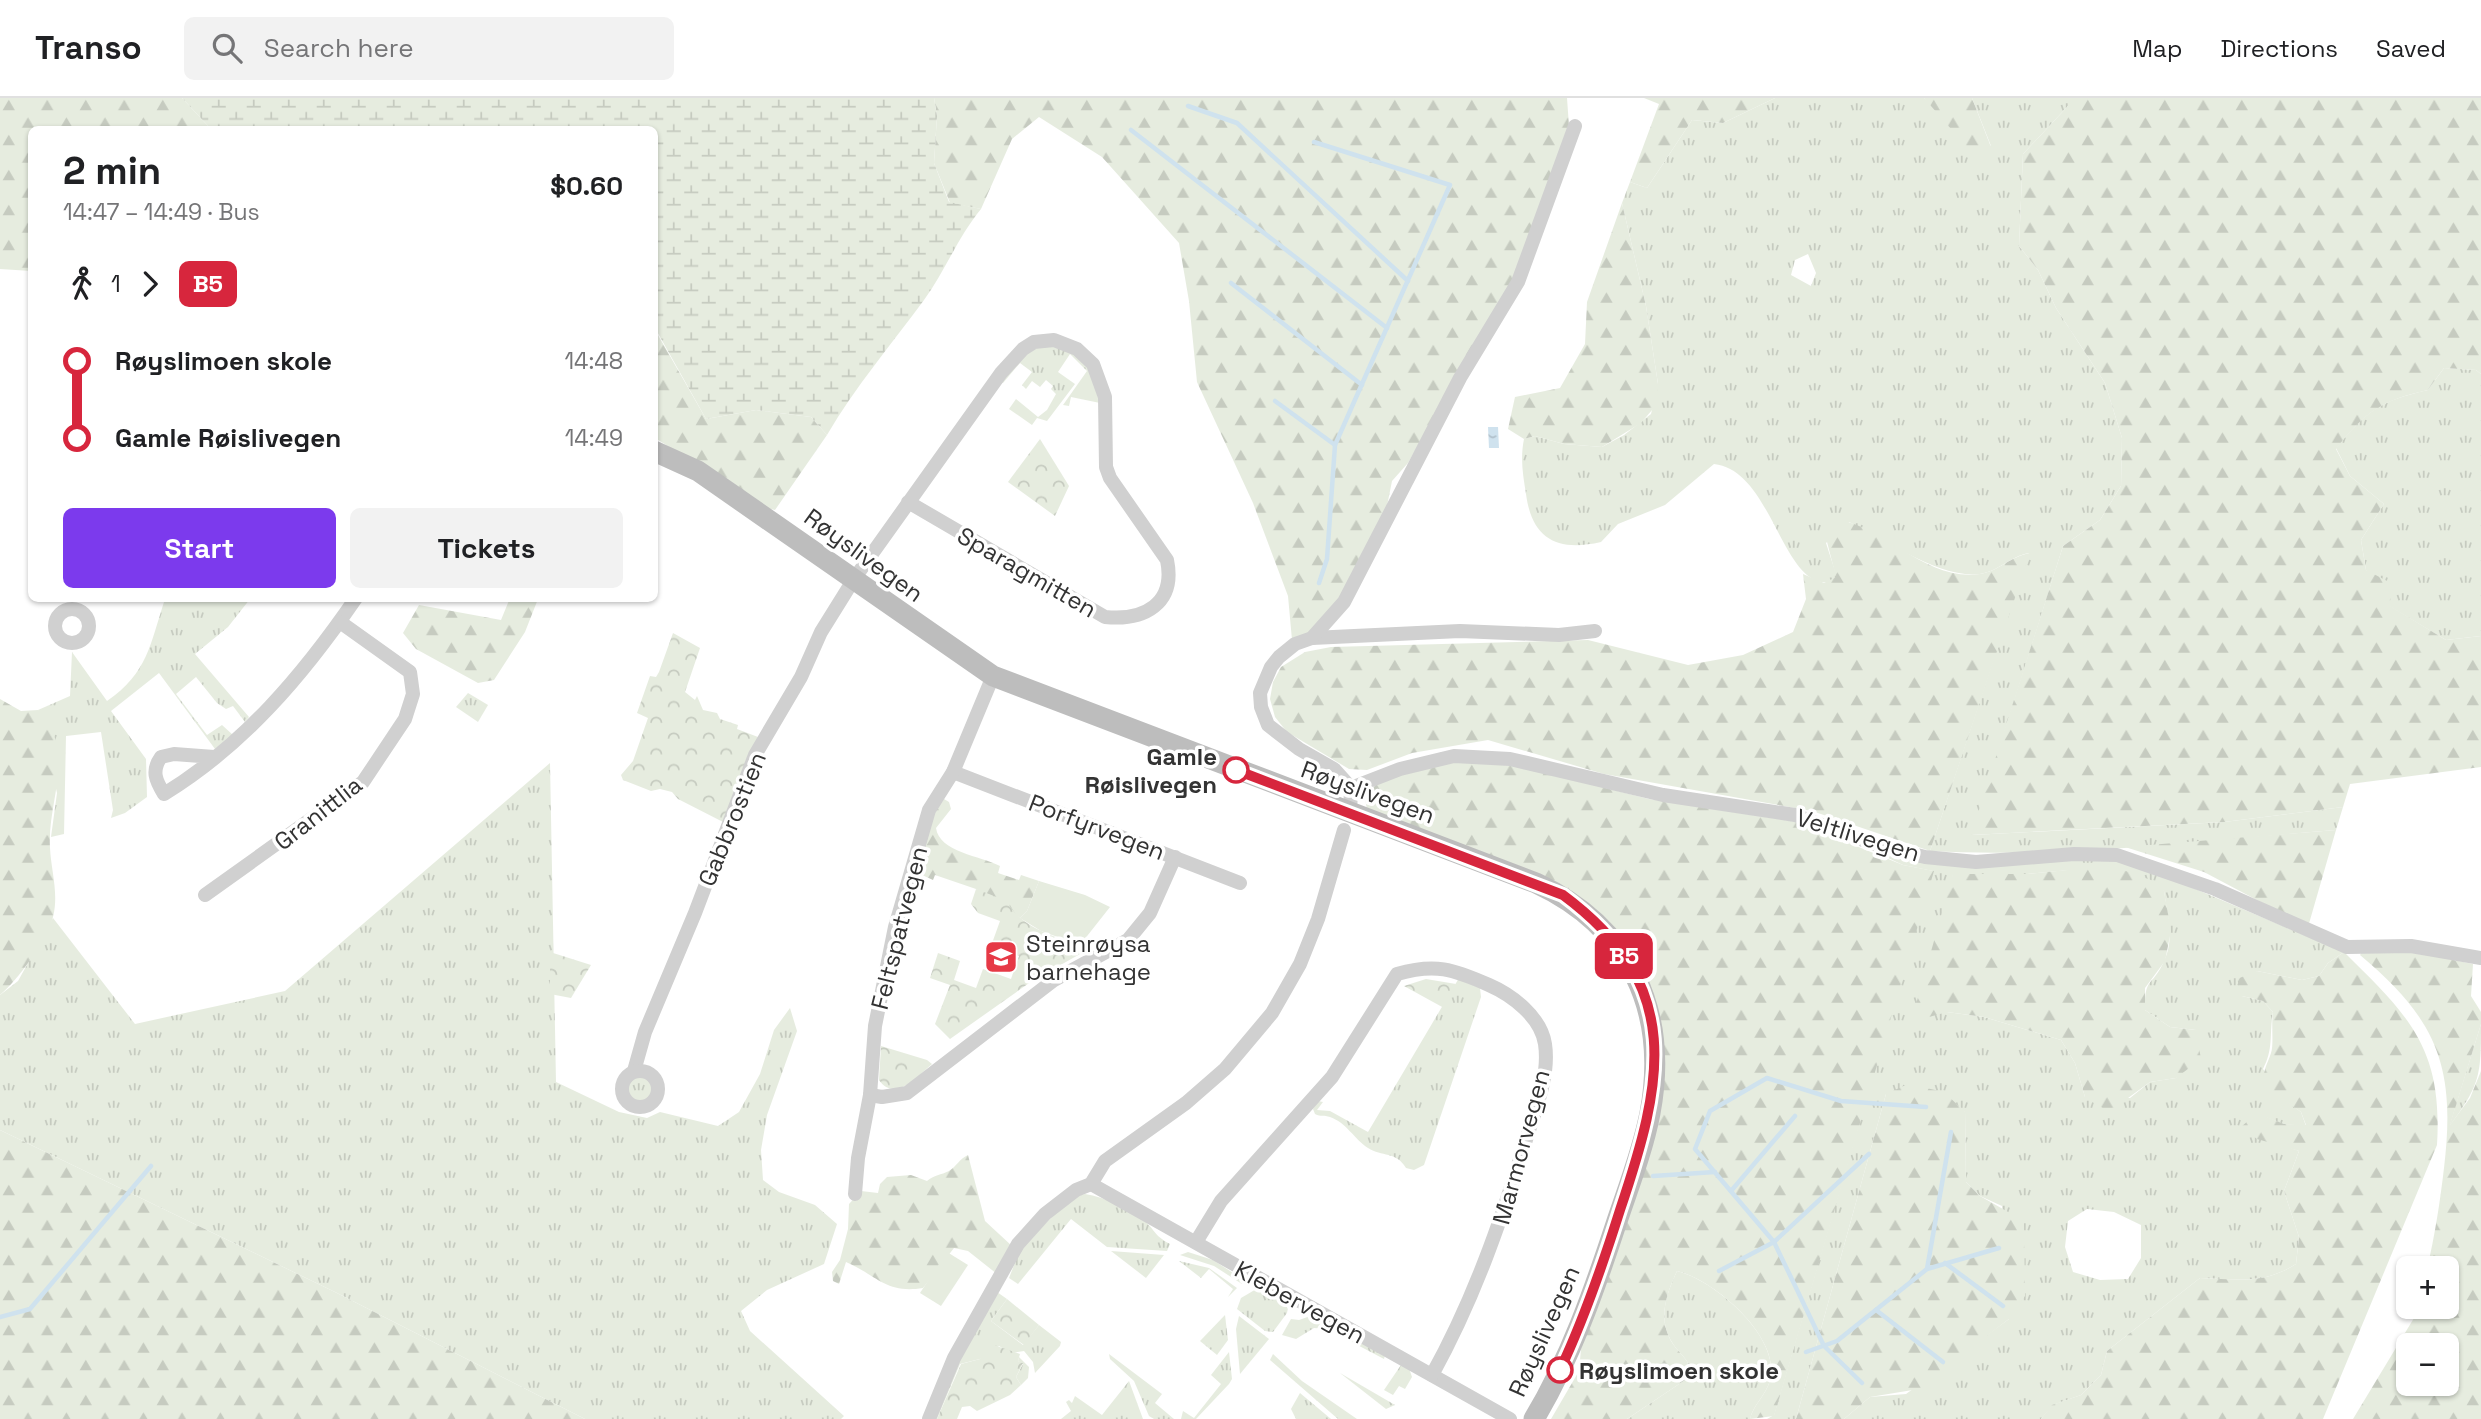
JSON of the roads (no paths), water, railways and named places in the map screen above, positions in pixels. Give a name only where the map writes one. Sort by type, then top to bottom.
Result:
[{"type":"street","points":[[1312,638],[1344,602],[1460,378],[1518,282],[1575,126]]},
{"type":"street","name":"Sparagmitten","points":[[854,579],[908,502],[1018,355],[1034,342],[1045,339],[1066,343],[1085,355],[1101,381],[1105,397],[1106,467],[1117,489],[1167,560],[1170,573],[1166,591],[1150,610],[1135,617],[1105,617],[908,502]]},
{"type":"street","name":"Røyslivegen","points":[[658,453],[698,471],[993,676],[1347,822],[1563,895],[1595,919],[1611,936],[1644,993],[1655,1043],[1650,1114],[1605,1257],[1566,1358],[1534,1419]]},
{"type":"street","name":"Gabbrostien","points":[[635,1072],[645,1032],[695,913],[755,755],[801,677],[821,632],[854,579]]},
{"type":"street","points":[[214,757],[277,702],[353,602]]},
{"type":"street","name":"Granittlia","points":[[205,895],[363,782],[405,719],[413,694],[410,672],[340,622]]},
{"type":"street","points":[[929,1419],[954,1358],[1018,1244],[1045,1214],[1076,1190],[1091,1184],[1105,1161],[1186,1103],[1225,1069],[1272,1013],[1300,964],[1318,919],[1347,822],[1352,788],[1334,769],[1281,737],[1268,725],[1261,707],[1260,693],[1271,667],[1296,644],[1312,638],[1460,631],[1577,635],[1595,631]]},
{"type":"street","name":"Feltspatvegen","points":[[855,1194],[858,1158],[870,1095],[875,1026],[895,927],[929,810],[953,772],[993,676]]},
{"type":"street","name":"Veltlivegen","points":[[1352,788],[1400,769],[1454,756],[1510,759],[1663,795],[1795,815],[1871,843],[1925,857],[1976,862],[2098,852],[2118,855],[2215,889],[2347,947],[2411,946],[2481,958]]},
{"type":"street","name":"Porfyrvegen","points":[[953,772],[1240,883]]},
{"type":"street","points":[[870,1095],[882,1097],[907,1093],[1054,980],[1128,940],[1150,913],[1175,857]]},
{"type":"street","name":"Marmorvegen","points":[[1196,1242],[1221,1201],[1332,1077],[1397,974],[1423,966],[1447,968],[1510,995],[1532,1017],[1545,1043],[1542,1082],[1482,1275],[1432,1376]]},
{"type":"street","name":"Klebervegen","points":[[1091,1184],[1510,1419]]},
{"type":"water","points":[[1488,427],[1498,427],[1499,448],[1489,448]]},
{"type":"waterway","points":[[1188,106],[1237,123],[1408,281]]},
{"type":"waterway","points":[[1131,130],[1387,328]]},
{"type":"waterway","points":[[1314,142],[1450,185],[1335,445],[1327,559],[1319,583]]},
{"type":"waterway","points":[[1231,283],[1362,385]]},
{"type":"waterway","points":[[1275,401],[1335,445]]},
{"type":"waterway","points":[[1862,1383],[1824,1346],[1774,1242],[1695,1149],[1710,1111],[1767,1078],[1841,1101],[1926,1107]]},
{"type":"waterway","points":[[1731,1191],[1795,1116]]},
{"type":"waterway","points":[[1927,1269],[1951,1132]]},
{"type":"waterway","points":[[1719,1271],[1774,1242],[1869,1154]]},
{"type":"waterway","points":[[0,1317],[30,1309],[151,1166]]},
{"type":"waterway","points":[[1653,1176],[1715,1172]]},
{"type":"waterway","points":[[1806,1352],[1837,1341],[1927,1269],[1999,1248]]},
{"type":"waterway","points":[[1945,1263],[2003,1306]]},
{"type":"waterway","points":[[1876,1310],[1943,1362]]},
{"type":"place","name":"Gamle Røislivegen","points":[[1236,770]]},
{"type":"place","name":"Steinrøysa barnehage","points":[[1001,957]]},
{"type":"place","name":"Røyslimoen skole","points":[[1560,1370]]}]
